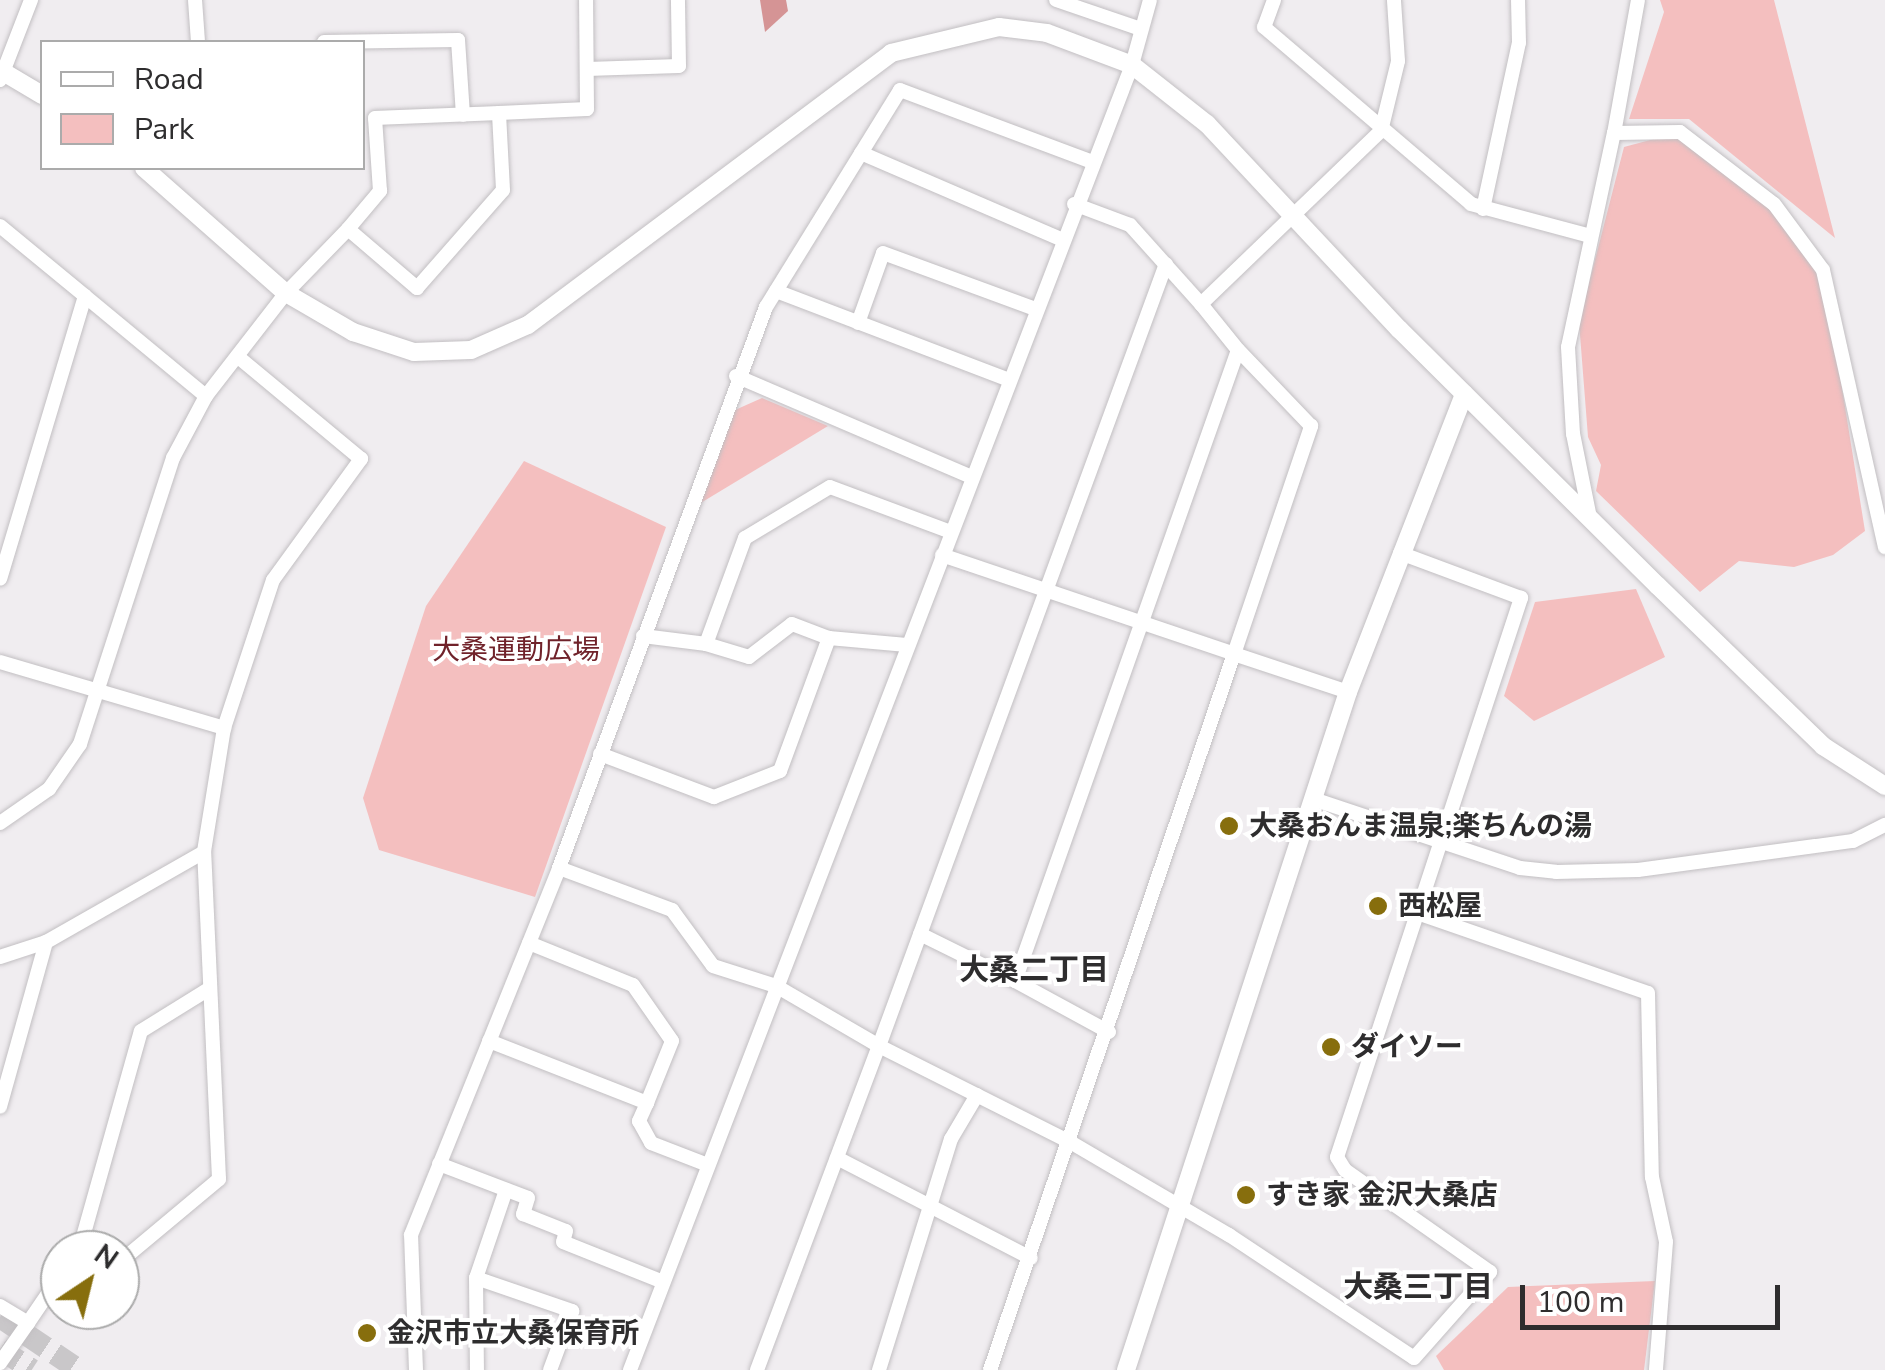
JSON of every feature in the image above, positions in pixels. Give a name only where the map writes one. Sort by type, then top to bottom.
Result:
[{"type":"street","points":[[31,0],[1,74],[40,94]]},
{"type":"street","points":[[195,0],[198,40]]},
{"type":"street","points":[[0,823],[48,788],[80,744],[100,693],[174,458],[206,396],[286,292],[380,191],[369,118],[587,109],[586,0]]},
{"type":"street","points":[[586,68],[679,66],[678,0]]},
{"type":"street","points":[[1056,0],[1138,28]]},
{"type":"street","points":[[630,1370],[1090,161],[1132,66],[1138,28],[1150,0]]},
{"type":"street","points":[[1274,0],[1264,27],[1381,131],[1483,209],[1587,235]]},
{"type":"street","points":[[1201,304],[1381,131],[1398,61],[1394,0]]},
{"type":"street","points":[[1483,209],[1519,43],[1518,0]]},
{"type":"street","points":[[1590,518],[1573,434],[1568,347],[1587,235],[1614,133],[1638,0]]},
{"type":"street","points":[[146,170],[286,292],[353,332],[414,352],[471,350],[528,325],[891,53],[999,26],[1047,33],[1132,66],[1207,124],[1464,394],[1823,746],[1885,786]]},
{"type":"street","points":[[365,41],[458,40],[464,115]]},
{"type":"street","points":[[416,1370],[408,1256],[439,1164],[559,868],[736,376],[776,291],[900,90],[1090,161]]},
{"type":"street","points":[[348,229],[417,288],[503,190],[500,114]]},
{"type":"street","points":[[1614,133],[1680,132],[1774,204],[1822,270],[1885,547]]},
{"type":"street","points":[[861,153],[1061,239]]},
{"type":"street","points":[[990,1370],[1072,1143],[1311,426],[1238,350],[1130,225],[1074,204]]},
{"type":"street","points":[[0,226],[206,396]]},
{"type":"street","points":[[858,322],[883,253],[1035,308]]},
{"type":"street","points":[[757,1370],[1166,264]]},
{"type":"street","points":[[776,291],[1009,380]]},
{"type":"street","points":[[0,579],[85,296]]},
{"type":"street","points":[[1015,981],[1238,350]]},
{"type":"street","points":[[140,1246],[219,1179],[207,990],[204,852],[224,728],[274,580],[361,460],[236,356]]},
{"type":"street","points":[[736,376],[972,477]]},
{"type":"street","points":[[1126,1370],[1348,692],[1464,394]]},
{"type":"street","points":[[706,644],[745,538],[830,486],[951,532]]},
{"type":"street","points":[[559,868],[672,910],[713,966],[776,986],[879,1046],[1072,1143],[1181,1208],[1419,1364],[1490,1272],[1345,1170],[1337,1157],[1521,598],[1400,553]]},
{"type":"street","points":[[942,555],[1348,692]]},
{"type":"street","points":[[643,636],[706,644],[749,657],[792,624],[829,638],[907,645]]},
{"type":"street","points":[[600,754],[714,798],[780,771],[829,638]]},
{"type":"street","points":[[0,662],[224,728]]},
{"type":"street","points":[[1313,799],[1520,868],[1638,870],[1853,841],[1885,825]]},
{"type":"street","points":[[0,958],[46,942],[204,852]]},
{"type":"street","points":[[1417,913],[1648,993],[1652,1177],[1666,1242],[1656,1370]]},
{"type":"street","points":[[920,934],[1109,1032]]},
{"type":"street","points":[[0,1107],[46,942]]},
{"type":"street","points":[[529,943],[633,985],[672,1041],[639,1121],[651,1143],[708,1165]]},
{"type":"street","points":[[84,1230],[141,1031],[207,990]]},
{"type":"street","points":[[489,1040],[647,1103]]},
{"type":"street","points":[[879,1370],[951,1140],[977,1095]]},
{"type":"street","points":[[837,1158],[931,1203],[1030,1258]]},
{"type":"street","points":[[439,1164],[528,1198],[523,1214],[566,1231],[562,1242],[663,1282]]},
{"type":"street","points":[[477,1370],[476,1278],[506,1190]]},
{"type":"street","points":[[476,1278],[572,1312],[550,1370]]},
{"type":"street","points":[[0,1306],[28,1324]]},
{"type":"street","points":[[0,1363],[40,1306]]},
{"type":"green space","points":[[1660,0],[1774,0],[1835,238],[1689,119],[1629,119],[1664,12]]},
{"type":"green space","points":[[1680,132],[1774,204],[1823,270],[1865,531],[1833,555],[1794,567],[1739,561],[1700,592],[1596,491],[1601,465],[1588,437],[1579,322],[1624,147]]},
{"type":"green space","points":[[762,398],[828,426],[699,504],[735,410]]},
{"type":"green space","name":"大桑運動広場","points":[[524,461],[666,527],[535,897],[379,850],[363,798],[426,606]]},
{"type":"green space","points":[[1636,589],[1665,657],[1534,721],[1504,696],[1535,602]]},
{"type":"green space","points":[[1655,1281],[1644,1370],[1444,1370],[1436,1356],[1508,1287]]},
{"type":"shaded area","points":[[760,0],[786,0],[788,11],[765,32]]},
{"type":"tunnel","points":[[0,1317],[79,1370]]},
{"type":"tunnel","points":[[0,1349],[32,1370]]},
{"type":"place","name":"大桑おんま温泉;楽ちんの湯","points":[[1229,826]]},
{"type":"place","name":"西松屋","points":[[1378,906]]},
{"type":"place","name":"ダイソー","points":[[1331,1047]]},
{"type":"place","name":"すき家 金沢大桑店","points":[[1246,1195]]},
{"type":"place","name":"金沢市立大桑保育所","points":[[367,1333]]},
{"type":"district","name":"大桑二丁目","points":[[1034,971]]},
{"type":"district","name":"大桑三丁目","points":[[1418,1288]]}]
